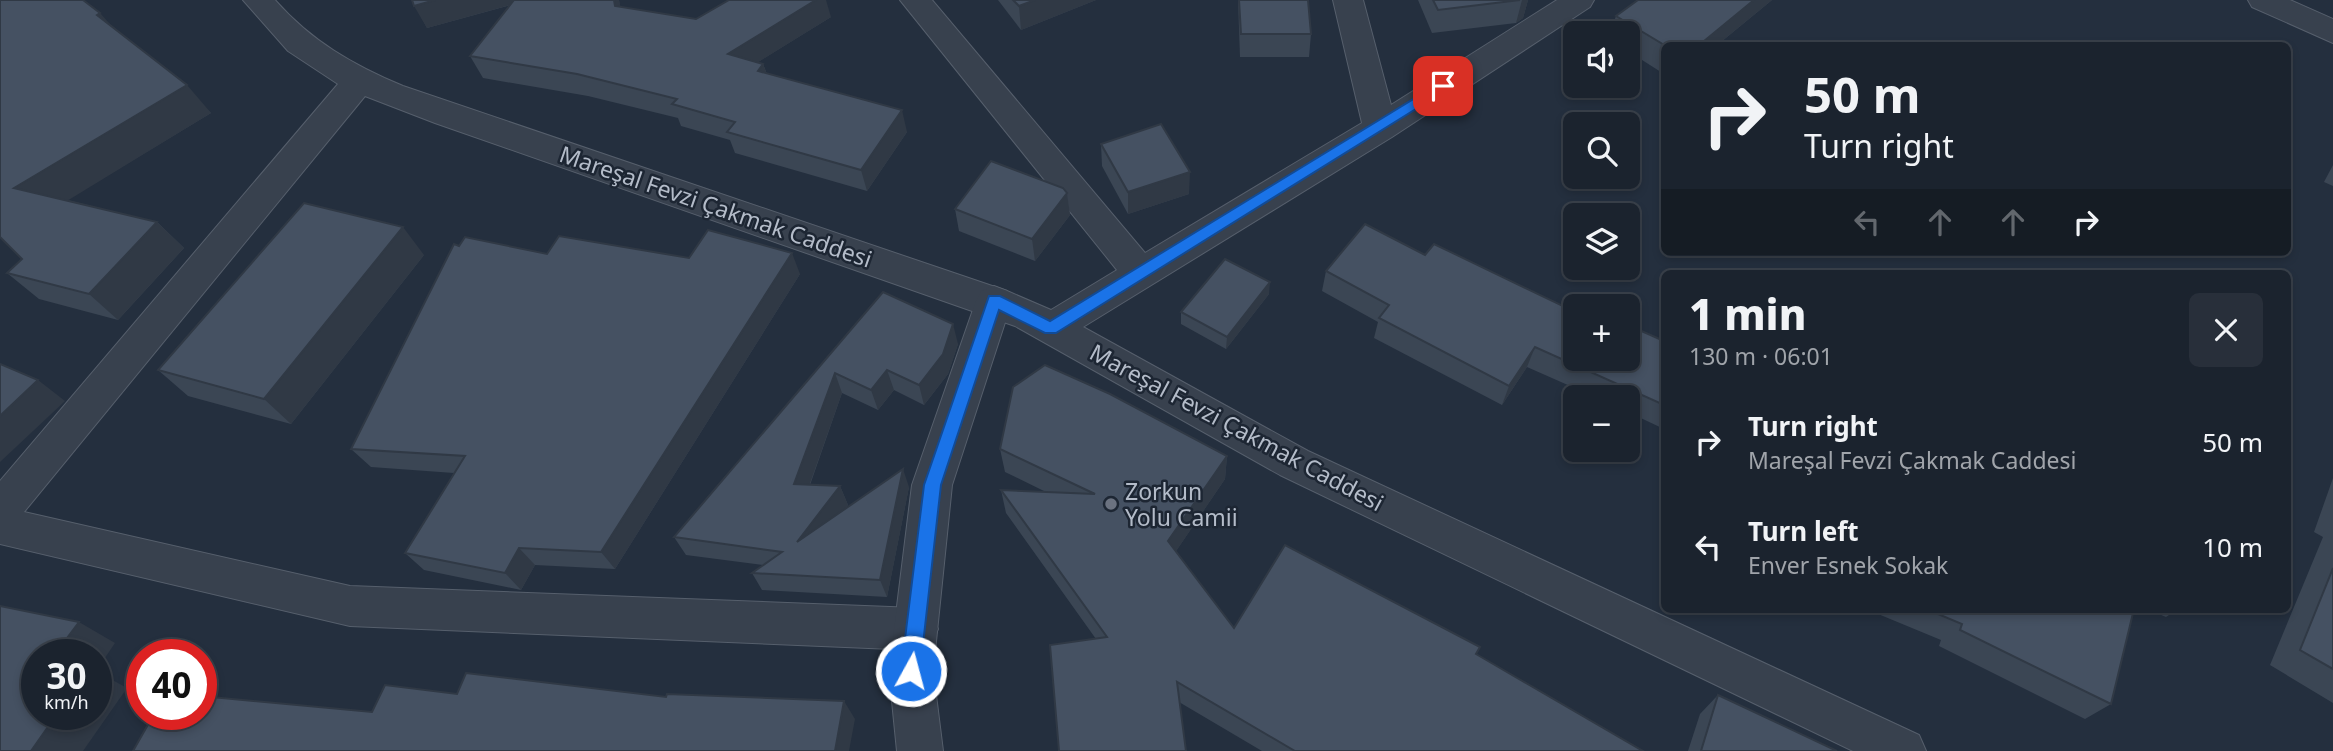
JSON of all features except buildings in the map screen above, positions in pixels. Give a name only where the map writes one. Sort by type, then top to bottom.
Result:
[{"type":"street","name":"Mareşal Fevzi Çakmak Caddesi","points":[[258,0],[294,41],[315,58],[359,81],[460,119],[994,300],[1051,328],[1294,463],[1903,751]]},
{"type":"street","points":[[915,0],[1141,272]]},
{"type":"street","points":[[1348,0],[1380,128]]},
{"type":"street","points":[[1051,328],[1380,128],[1579,0]]},
{"type":"street","points":[[2263,0],[2333,32]]},
{"type":"street","points":[[0,511],[359,81]]},
{"type":"street","points":[[920,751],[911,671],[933,485],[994,300]]},
{"type":"street","points":[[0,525],[350,606],[916,629]]},
{"type":"place","name":"Zorkun Yolu Camii","points":[[1111,504]]},
{"type":"route","points":[[911,671],[933,485],[994,300],[1051,328],[1380,128],[1443,86]]}]
